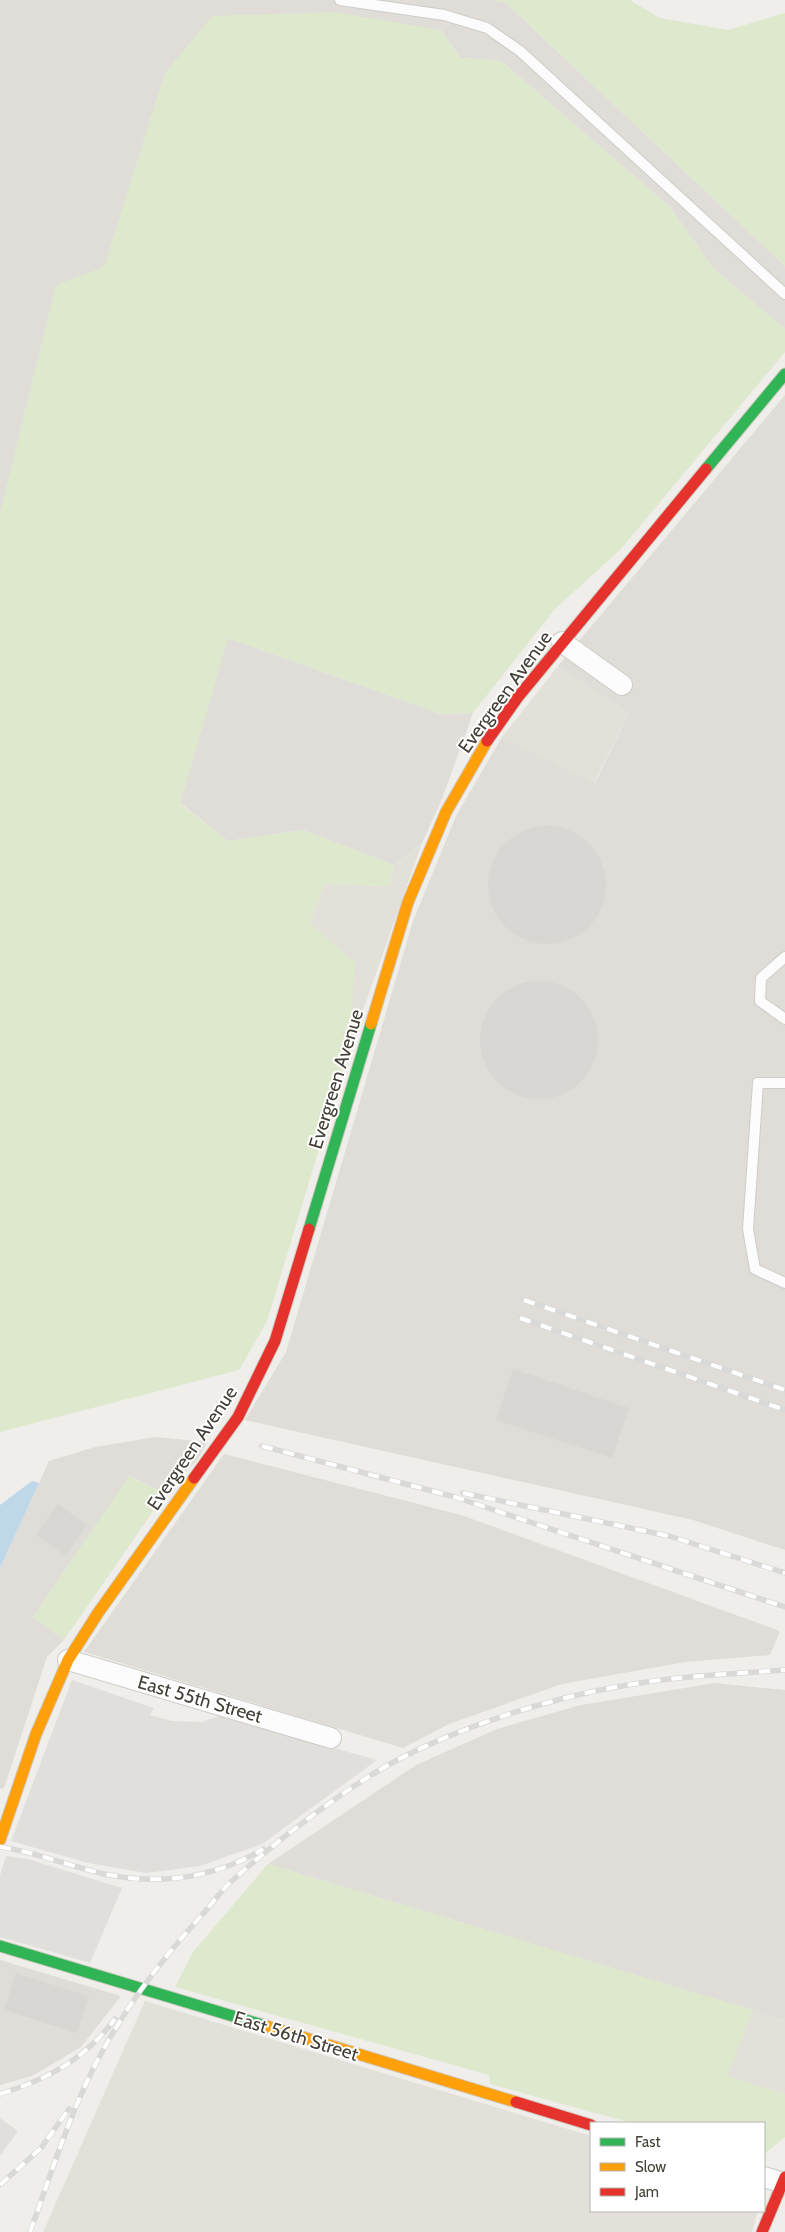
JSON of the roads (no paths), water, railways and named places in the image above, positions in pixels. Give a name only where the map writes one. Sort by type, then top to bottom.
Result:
[{"type":"street","name":"Evergreen Avenue","points":[[0,1840],[5,1811],[68,1660],[155,1533],[224,1439],[255,1385],[275,1341],[408,902],[432,841],[491,733],[562,642],[785,374]]},
{"type":"street","points":[[562,642],[622,685]]},
{"type":"street","name":"East 55th Street","points":[[68,1660],[332,1738]]},
{"type":"street","name":"East 56th Street","points":[[0,1946],[590,2125]]},
{"type":"street","points":[[762,2232],[777,2179]]},
{"type":"lane","points":[[340,0],[444,15],[487,28],[520,51],[785,294]]},
{"type":"lane","points":[[785,957],[761,978],[760,1001],[785,1019]]},
{"type":"lane","points":[[785,1084],[758,1082],[748,1229],[755,1269],[785,1284]]},
{"type":"water","points":[[32,1481],[39,1483],[0,1568],[0,1505]]},
{"type":"railway","points":[[524,1300],[785,1390]]},
{"type":"railway","points":[[520,1318],[785,1410]]},
{"type":"railway","points":[[262,1446],[455,1497],[785,1607]]},
{"type":"railway","points":[[463,1493],[669,1536],[785,1573]]},
{"type":"railway","points":[[30,2232],[81,2095],[112,2034],[135,1998],[173,1948],[226,1887],[266,1852],[315,1814],[365,1779],[422,1748],[489,1721],[524,1710],[591,1692],[642,1683],[785,1670]]},
{"type":"railway","points":[[0,1847],[114,1876],[147,1879],[182,1877],[216,1870],[263,1849]]},
{"type":"railway","points":[[0,2094],[34,2082],[78,2057],[91,2046],[115,2019]]},
{"type":"railway","points":[[0,2185],[41,2148],[69,2109]]}]
